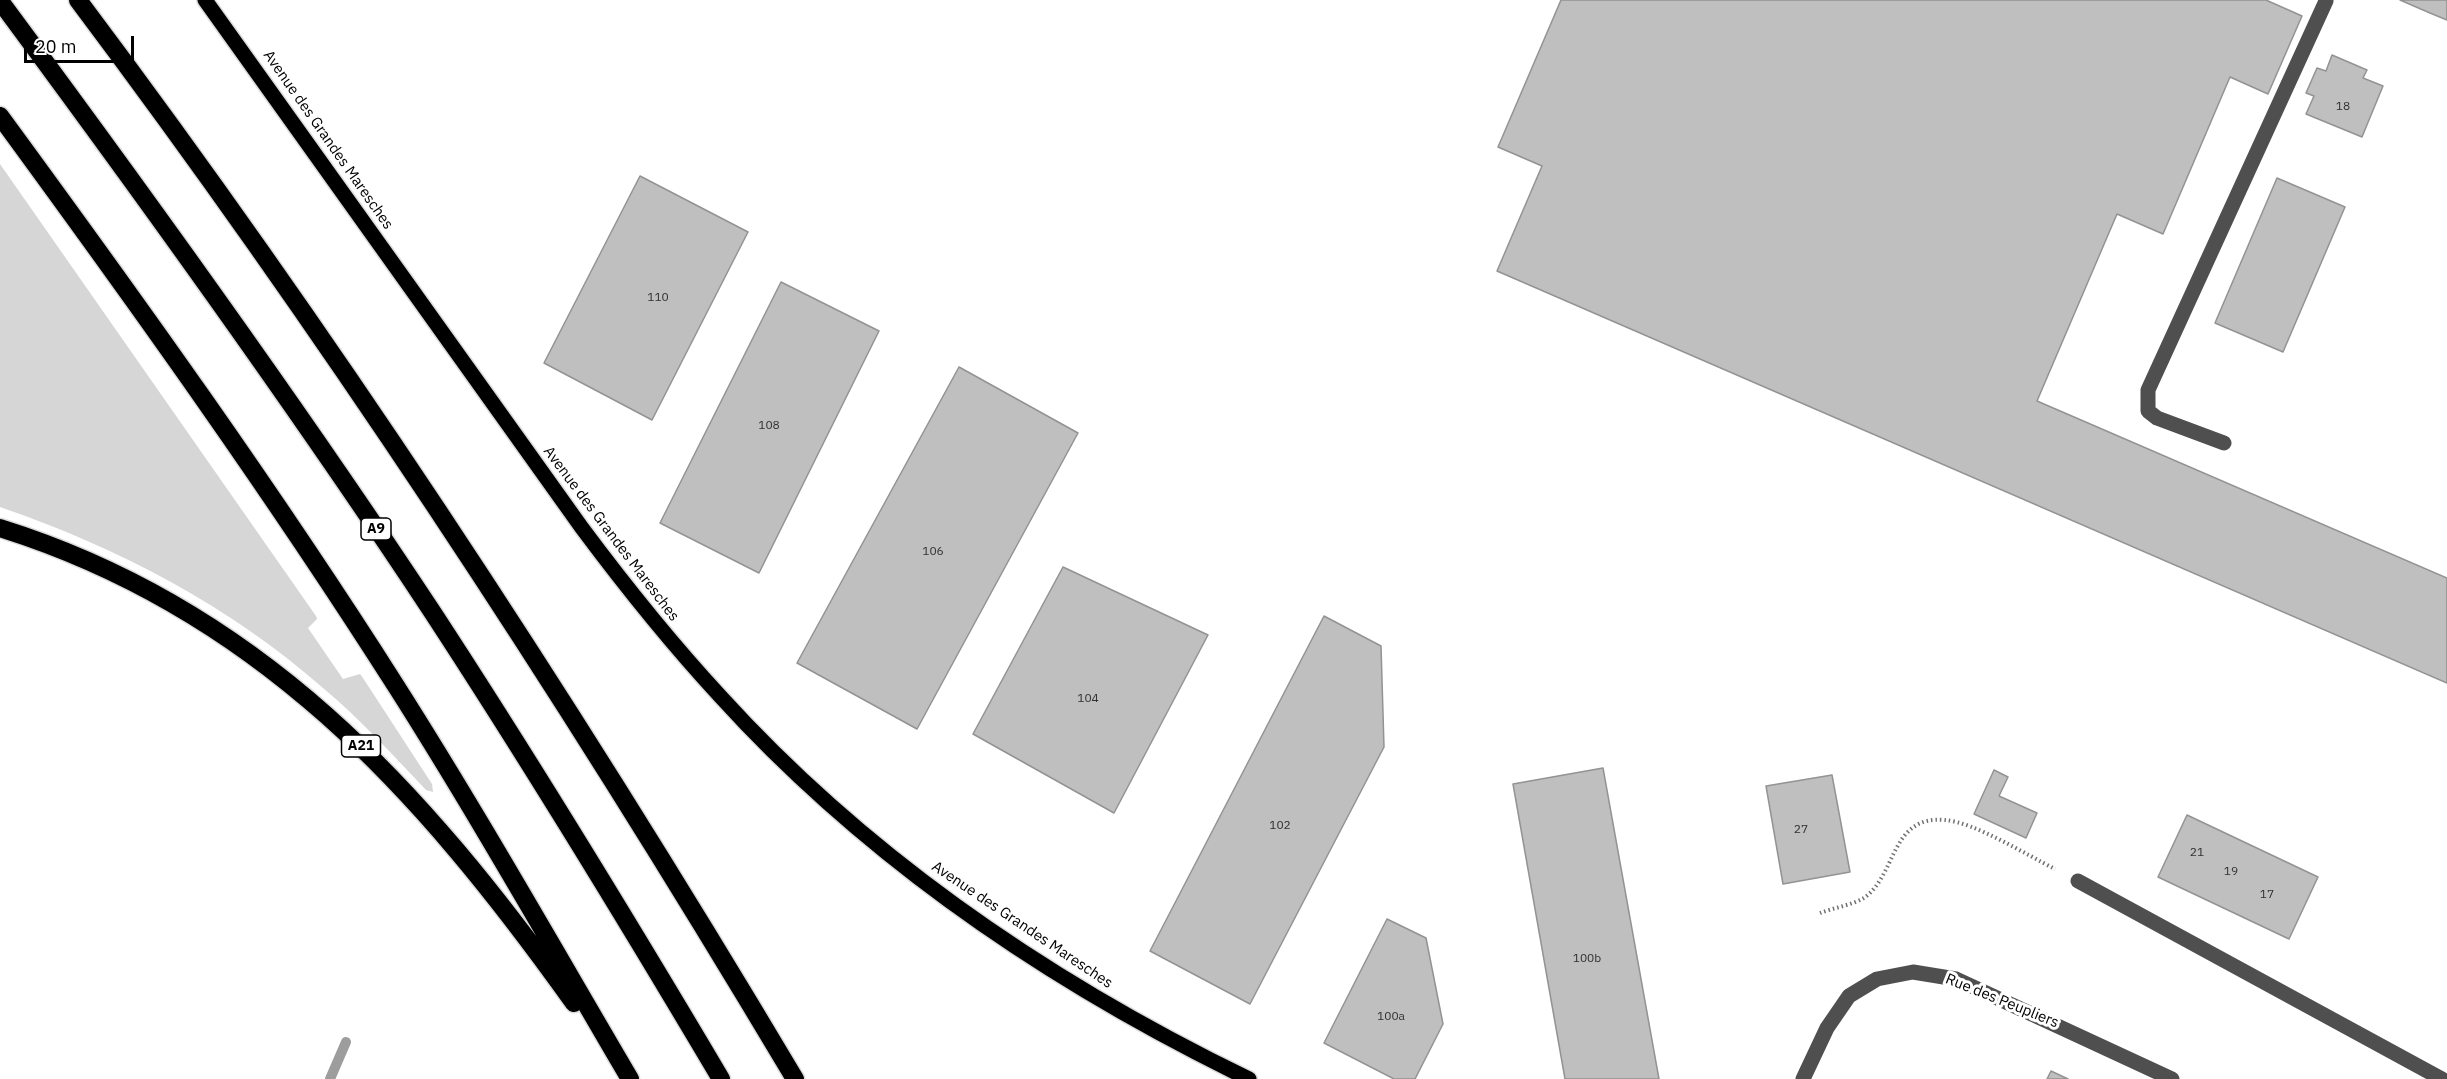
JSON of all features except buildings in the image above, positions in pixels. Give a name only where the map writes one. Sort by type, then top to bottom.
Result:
[{"type":"highway","points":[[78,0],[267,259],[504,607],[610,774],[795,1079]]},
{"type":"highway","name":"A9","points":[[0,1],[213,291],[433,614],[544,787],[721,1079]]},
{"type":"highway","points":[[0,116],[161,337],[383,665],[455,780],[628,1079]]},
{"type":"highway","name":"A21","points":[[0,528],[87,560],[142,586],[236,642],[324,712],[405,791],[455,846],[517,926],[628,1079]]},
{"type":"main road","name":"Avenue des Grandes Maresches","points":[[205,0],[569,511],[641,607],[721,698],[817,792],[924,882],[995,933],[1097,998],[1249,1079]]},
{"type":"street","points":[[2224,443],[2157,418],[2148,411],[2148,390],[2326,1]]},
{"type":"street","points":[[2079,881],[2442,1079]]},
{"type":"street","name":"Rue des Peupliers","points":[[1803,1079],[1827,1028],[1849,996],[1877,979],[1912,972],[1956,979],[2172,1079]]},
{"type":"path","points":[[1820,913],[1863,898],[1880,881],[1899,842],[1907,831],[1920,824],[1944,820],[1965,825],[2079,881]]},
{"type":"shaded area","points":[[0,164],[316,616],[317,619],[308,628],[343,679],[360,674],[432,784],[433,792],[426,790],[337,700],[287,658],[211,605],[129,560],[44,523],[0,507]]},
{"type":"waterway","points":[[330,1079],[346,1042]]}]
